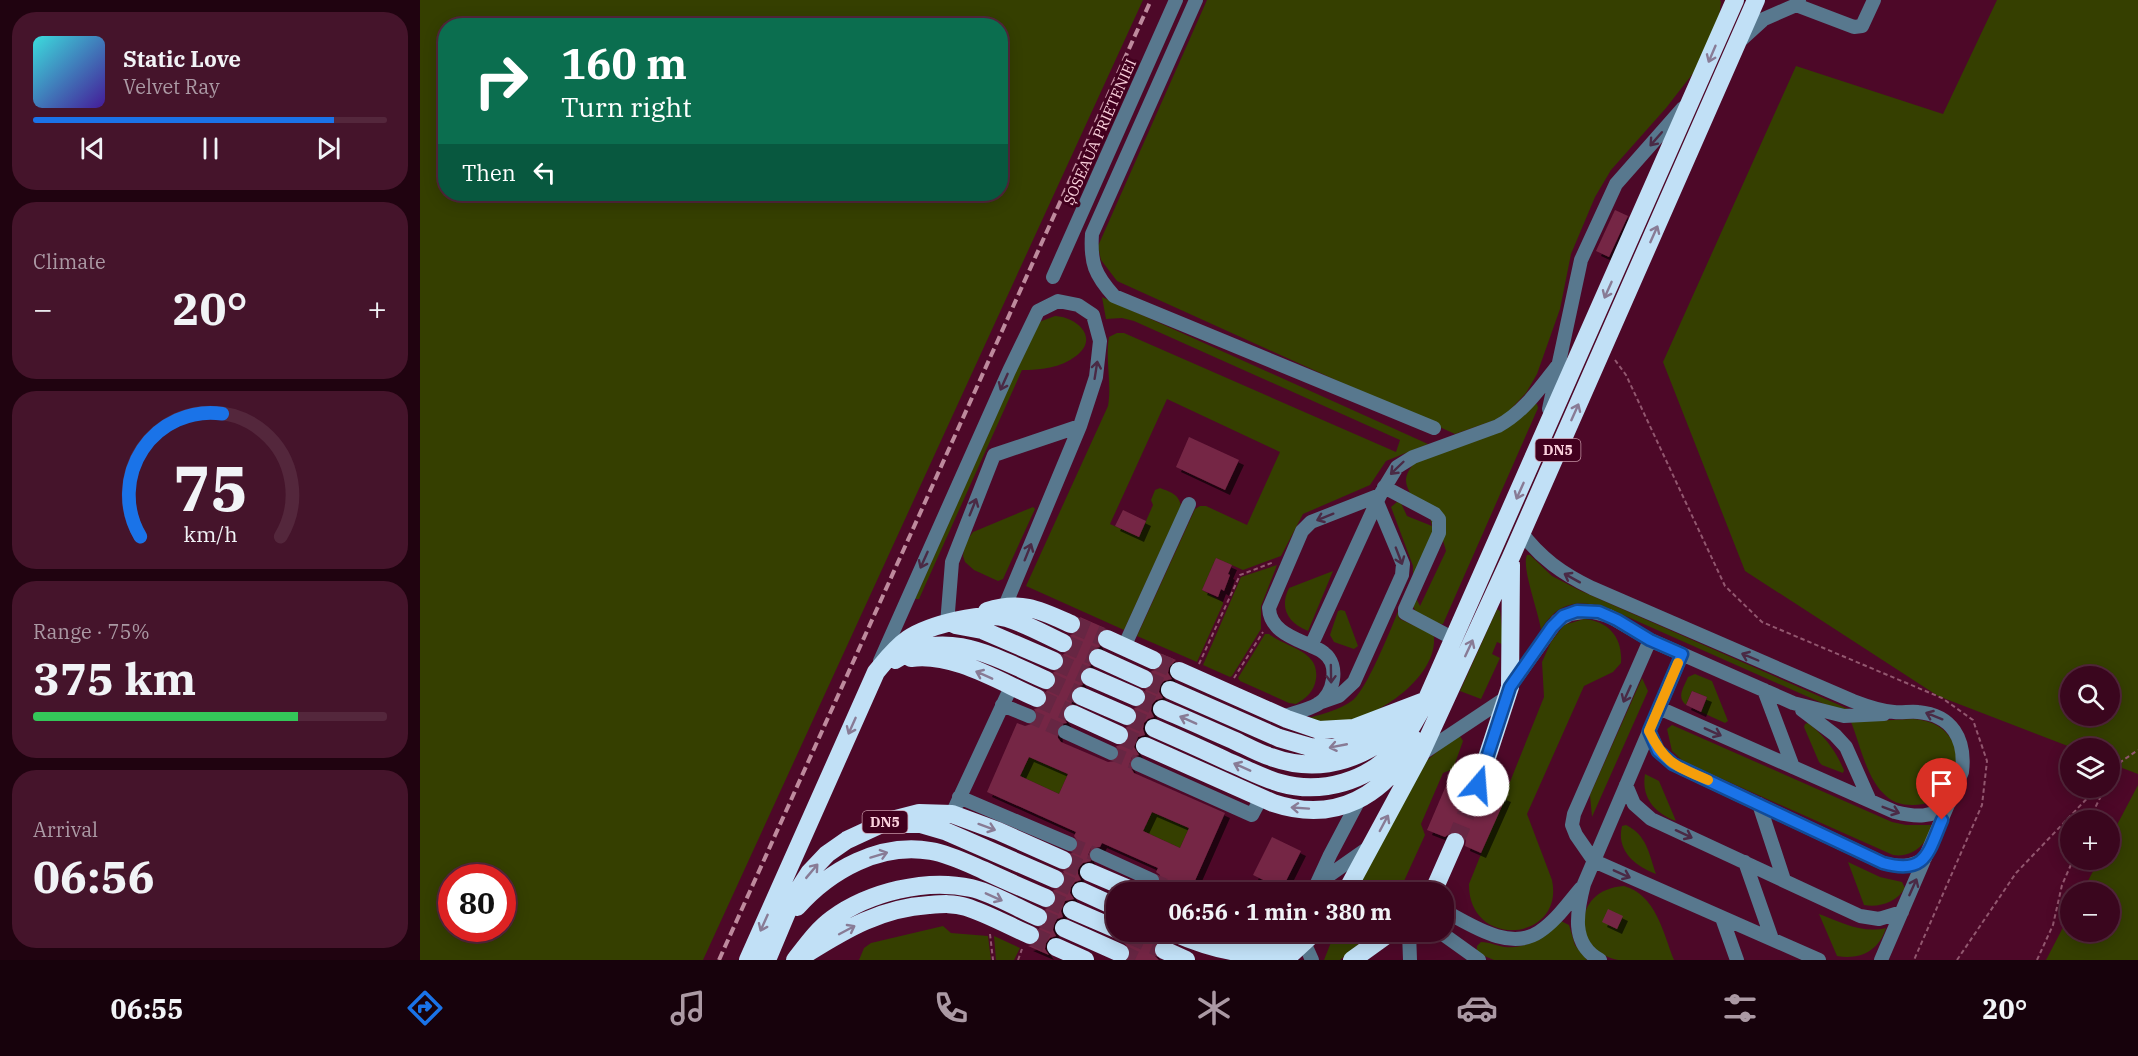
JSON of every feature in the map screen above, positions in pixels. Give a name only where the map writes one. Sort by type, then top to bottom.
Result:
[{"type":"highway","name":"DN5","points":[[1352,882],[1420,755],[1511,557],[1756,0]]},
{"type":"highway","name":"DN5","points":[[1154,728],[1279,783],[1317,788],[1334,786],[1370,771],[1386,759],[1409,731],[1426,701],[1544,437],[1734,1]]},
{"type":"highway","name":"DN5","points":[[1478,785],[1508,692],[1511,557]]},
{"type":"highway","points":[[748,960],[876,672],[890,655],[910,638],[1005,606],[1030,607],[1071,624]]},
{"type":"highway","points":[[968,617],[1008,618],[1063,642]]},
{"type":"highway","points":[[947,624],[982,630],[1054,661]]},
{"type":"highway","points":[[1115,643],[1153,660]]},
{"type":"highway","points":[[876,672],[910,651],[946,644],[978,651],[1046,680]]},
{"type":"highway","points":[[876,672],[912,658],[935,657],[962,665],[1037,698]]},
{"type":"highway","points":[[1098,658],[1144,679]]},
{"type":"highway","points":[[1186,674],[1282,717],[1319,730],[1339,730],[1361,725],[1426,701]]},
{"type":"highway","points":[[1090,677],[1136,697]]},
{"type":"highway","points":[[1170,690],[1292,743],[1333,748],[1353,743],[1379,731],[1426,701]]},
{"type":"highway","points":[[1082,696],[1127,717]]},
{"type":"highway","name":"DN5","points":[[1162,709],[1271,757],[1304,765],[1319,765],[1350,759],[1365,752],[1395,731],[1426,701]]},
{"type":"highway","name":"DN5","points":[[1145,746],[1285,807],[1326,809],[1359,800],[1382,784],[1405,757],[1416,737],[1426,701]]},
{"type":"highway","points":[[1073,714],[1119,735]]},
{"type":"highway","name":"DN5","points":[[767,960],[793,898],[809,873],[827,854],[847,840],[888,820],[956,806],[998,831],[1067,852]]},
{"type":"highway","name":"DN5","points":[[868,831],[893,825],[921,824],[945,831],[1055,879]]},
{"type":"highway","points":[[1437,882],[1455,842]]},
{"type":"highway","name":"DN5","points":[[782,924],[812,890],[834,874],[855,863],[905,848],[933,851],[1046,898]]},
{"type":"highway","points":[[1093,863],[1121,882]]},
{"type":"highway","points":[[796,960],[816,933],[831,920],[874,898],[918,886],[947,885],[973,888],[1038,917]]},
{"type":"highway","points":[[1081,891],[1106,902]]},
{"type":"highway","points":[[796,960],[871,917],[920,905],[946,903],[965,906],[1030,935]]},
{"type":"highway","points":[[1072,910],[1106,925]]},
{"type":"highway","points":[[1064,928],[1120,953]]},
{"type":"highway","points":[[1198,942],[1243,958],[1270,958],[1283,955],[1300,942]]},
{"type":"highway","points":[[1258,942],[1271,946],[1288,942]]},
{"type":"highway","points":[[1284,960],[1301,942]]},
{"type":"highway","points":[[1358,958],[1378,942]]},
{"type":"highway","points":[[1056,947],[1085,960]]},
{"type":"highway","points":[[1164,950],[1186,960]]},
{"type":"lane","name":"ȘOSEAUA PRIETENIEI","points":[[1053,277],[1176,0]]},
{"type":"lane","points":[[1196,0],[1092,234],[1091,256],[1102,283],[1114,296],[1434,428]]},
{"type":"lane","points":[[1738,43],[1764,19],[1798,2],[1854,27],[1862,26],[1874,0]]},
{"type":"lane","points":[[1544,437],[1581,260],[1616,184],[1694,95]]},
{"type":"lane","points":[[876,672],[1038,311],[1058,302],[1078,305],[1093,315],[1100,341],[1096,377],[1080,426],[1005,606]]},
{"type":"lane","points":[[1311,646],[1380,495],[1397,467],[1413,457],[1510,420],[1558,365]]},
{"type":"lane","points":[[947,624],[952,562],[994,454],[1080,426]]},
{"type":"lane","points":[[1282,717],[1339,696],[1354,682],[1402,575],[1402,564],[1380,495]]},
{"type":"lane","points":[[1319,703],[1331,687],[1333,672],[1329,658],[1324,652],[1281,631],[1271,620],[1269,608],[1302,531],[1311,522],[1380,495],[1436,514],[1439,519],[1439,532],[1405,613],[1454,639]]},
{"type":"lane","points":[[1115,643],[1189,504]]},
{"type":"lane","points":[[1521,532],[1535,549],[1556,568],[1592,588],[1853,701],[1893,712]]},
{"type":"lane","points":[[1420,755],[1508,692],[1552,627],[1563,616],[1588,611],[1599,612],[1617,620],[1650,640],[1793,703],[1844,716],[1872,716],[1916,711],[1930,714],[1952,726],[1964,753],[1964,761],[1951,800],[1881,960]]},
{"type":"lane","points":[[1650,640],[1574,814],[1572,825],[1576,835],[1594,861],[1819,960]]},
{"type":"lane","points":[[1600,960],[1586,947],[1579,932],[1577,912],[1584,884],[1682,654]]},
{"type":"lane","points":[[956,806],[1011,687]]},
{"type":"lane","points":[[1764,690],[1793,767]]},
{"type":"lane","points":[[1793,703],[1835,735],[1846,747],[1870,801]]},
{"type":"lane","points":[[1002,705],[1029,716]]},
{"type":"lane","points":[[1659,708],[1895,812],[1915,816],[1936,812],[1951,800]]},
{"type":"lane","points":[[1649,731],[1658,751],[1673,764],[1883,863],[1902,867],[1911,866],[1925,858]]},
{"type":"lane","points":[[1065,732],[1112,753]]},
{"type":"lane","points":[[1138,764],[1252,815],[1261,798]]},
{"type":"lane","points":[[1626,785],[1634,804],[1651,819],[1860,916],[1871,919],[1888,918],[1902,912]]},
{"type":"lane","points":[[1318,882],[1359,800]]},
{"type":"lane","points":[[1759,804],[1785,880]]},
{"type":"lane","points":[[1323,882],[1372,845]]},
{"type":"lane","points":[[1745,862],[1772,939]]},
{"type":"lane","points":[[1093,863],[1152,880]]},
{"type":"lane","points":[[1454,916],[1500,937],[1517,939],[1538,934],[1555,920],[1584,884]]},
{"type":"lane","points":[[1722,918],[1737,960]]},
{"type":"lane","points":[[1306,942],[1312,960]]},
{"type":"lane","points":[[1409,942],[1410,960]]},
{"type":"lane","points":[[1454,942],[1479,960]]},
{"type":"path","points":[[1604,346],[1626,375],[1725,586],[1762,622],[1942,698],[1973,720],[1987,761],[1982,805],[1914,960]]},
{"type":"path","points":[[1186,674],[1240,575],[1291,556]]},
{"type":"path","points":[[1225,692],[1271,620]]},
{"type":"path","points":[[2120,763],[2138,750]]},
{"type":"path","points":[[1957,960],[2016,873],[2087,798]]},
{"type":"path","points":[[2037,960],[2053,926],[2062,885],[2069,870]]},
{"type":"path","points":[[988,916],[993,960]]},
{"type":"green space","points":[[420,0],[1143,0],[703,960],[420,960]]},
{"type":"green space","points":[[1207,0],[1720,0],[1721,2],[1719,17],[1694,72],[1666,108],[1611,170],[1595,197],[1571,254],[1560,309],[1537,374],[1526,393],[1508,412],[1495,420],[1455,434],[1117,281],[1101,260],[1098,246]]},
{"type":"green space","points":[[1997,0],[2138,0],[2138,774],[2120,767],[2120,738],[2060,738],[2060,743],[1938,696],[1745,571],[1663,362],[1796,66],[1943,114]]},
{"type":"green space","points":[[1102,297],[1428,444],[1386,461],[1370,485],[1303,514],[1281,556],[1243,570],[1216,558],[1202,590],[1223,604],[1197,662],[1137,636],[1195,509],[1206,506],[1247,525],[1280,452],[1167,399],[1110,524],[1139,537],[1153,505],[1151,500],[1155,490],[1160,488],[1176,496],[1181,506],[1124,630],[1026,586],[1108,406],[1109,337],[1117,333],[1124,333],[1396,452],[1400,440],[1134,321],[1122,318],[1106,319]]},
{"type":"green space","points":[[1055,316],[1078,324],[1086,336],[1083,349],[1070,360],[1057,366],[1022,370],[919,599],[915,599],[1034,330],[1039,322]]},
{"type":"green space","points":[[1537,404],[1538,408],[1443,624],[1420,615],[1414,608],[1415,596],[1420,606],[1446,551],[1443,533],[1420,508],[1410,493],[1406,479],[1408,472],[1415,462]]},
{"type":"green space","points":[[1397,502],[1401,503],[1407,516],[1432,526],[1429,514],[1436,528],[1398,616],[1432,634],[1434,637],[1432,652],[1415,681],[1401,694],[1369,714],[1338,722],[1301,720],[1335,710],[1353,700],[1368,678],[1386,641],[1413,575],[1413,566],[1391,507]]},
{"type":"green space","points":[[1033,507],[1035,509],[1003,579],[998,581],[974,570],[965,562],[963,556],[965,543],[973,532]]},
{"type":"green space","points":[[1527,555],[1530,555],[1552,576],[1579,590],[1855,712],[1840,711],[1603,606],[1583,603],[1567,606],[1553,614],[1541,630],[1528,580]]},
{"type":"green space","points":[[1277,565],[1261,606],[1261,629],[1232,676],[1203,665],[1241,577]]},
{"type":"green space","points":[[1333,571],[1308,631],[1301,628],[1287,614],[1285,608],[1289,588]]},
{"type":"green space","points":[[1497,609],[1500,611],[1504,645],[1497,642],[1492,654],[1500,658],[1481,699],[1460,691]]},
{"type":"green space","points":[[1338,611],[1345,611],[1358,646],[1354,649],[1334,642],[1330,635]]},
{"type":"green space","points":[[1584,619],[1601,623],[1613,632],[1620,646],[1621,663],[1613,672],[1584,686],[1527,814],[1552,880],[1552,901],[1544,916],[1531,926],[1515,930],[1498,928],[1483,920],[1473,905],[1469,884],[1544,697],[1542,662],[1551,642],[1564,625]]},
{"type":"green space","points":[[1265,634],[1300,651],[1313,662],[1316,679],[1313,688],[1296,704],[1289,703],[1240,681],[1238,678]]},
{"type":"green space","points":[[1695,674],[1712,681],[1728,721],[1725,723],[1701,712],[1707,697],[1692,691],[1686,705],[1683,702],[1681,695],[1683,688],[1688,677]]},
{"type":"green space","points":[[1642,678],[1648,691],[1592,817],[1590,795]]},
{"type":"green space","points":[[1913,719],[1933,724],[1947,734],[1955,748],[1957,763],[1954,779],[1945,792],[1931,802],[1912,805],[1893,801],[1877,786],[1868,769],[1851,722]]},
{"type":"green space","points":[[1808,723],[1820,733],[1833,750],[1844,770],[1843,773],[1819,762],[1804,727]]},
{"type":"green space","points":[[1672,725],[1892,822],[1906,825],[1931,825],[1927,838],[1913,852],[1893,855],[1684,762],[1672,751],[1667,729]]},
{"type":"green space","points":[[1456,736],[1460,736],[1463,741],[1453,769],[1443,773],[1421,824],[1425,835],[1404,882],[1360,882],[1425,762]]},
{"type":"green space","points":[[1029,757],[1068,774],[1059,794],[1020,776]]},
{"type":"green space","points":[[1645,774],[1659,781],[1676,821],[1662,814],[1651,804],[1645,790]]},
{"type":"green space","points":[[2138,785],[2138,960],[2046,960],[2060,933],[2060,942],[2120,942],[2120,882],[2087,882],[2094,870],[2120,870],[2120,819]]},
{"type":"green space","points":[[1152,812],[1189,828],[1180,848],[1143,831]]},
{"type":"green space","points":[[1626,825],[1639,834],[1643,840],[1656,874],[1634,862],[1624,850],[1621,835],[1622,826]]},
{"type":"green space","points":[[1848,862],[1880,877],[1902,882],[1905,888],[1902,893],[1887,903],[1876,906],[1864,905]]},
{"type":"green space","points":[[1624,886],[1644,897],[1651,906],[1662,927],[1674,960],[1618,960],[1603,954],[1592,945],[1586,933],[1584,921],[1587,908],[1595,898],[1607,890]]},
{"type":"green space","points":[[1819,914],[1860,928],[1886,928],[1879,943],[1868,952],[1853,957],[1837,956]]},
{"type":"green space","points":[[1561,921],[1569,925],[1575,945],[1587,960],[1494,960],[1477,950],[1481,942],[1505,947],[1529,944]]},
{"type":"green space","points":[[943,926],[951,933],[988,936],[991,960],[859,960],[864,948],[871,943]]},
{"type":"green space","points":[[994,936],[1020,948],[1014,960],[996,960]]},
{"type":"green space","points":[[1331,942],[1361,942],[1340,960],[1324,960]]},
{"type":"building","points":[[1615,210],[1628,216],[1609,257],[1596,251]]},
{"type":"building","points":[[1189,437],[1239,460],[1225,490],[1176,467]]},
{"type":"building","points":[[1123,510],[1146,521],[1139,537],[1115,526]]},
{"type":"building","points":[[1216,558],[1232,565],[1224,591],[1221,589],[1218,597],[1202,590]]},
{"type":"building","points":[[1080,617],[1105,628],[1097,635],[1096,641],[1100,647],[1092,649],[1088,654],[1087,660],[1091,666],[1084,668],[1080,673],[1079,679],[1083,685],[1074,687],[1070,697],[1072,703],[1066,705],[1063,710],[1062,716],[1067,723],[1060,724],[1057,728],[1061,742],[1108,762],[1116,761],[1120,753],[1116,746],[1126,744],[1130,735],[1126,727],[1133,725],[1137,720],[1138,714],[1134,708],[1143,706],[1147,696],[1145,690],[1151,688],[1154,683],[1155,677],[1151,671],[1163,665],[1162,654],[1176,660],[1169,667],[1168,673],[1172,679],[1160,685],[1159,692],[1163,698],[1152,704],[1151,711],[1154,717],[1144,723],[1145,735],[1138,737],[1134,747],[1139,755],[1132,757],[1129,765],[1134,773],[1225,813],[1194,882],[1160,882],[1160,875],[1156,872],[1158,868],[1102,843],[1100,847],[1091,848],[1088,855],[1091,861],[1083,863],[1078,868],[1081,880],[1075,882],[1071,887],[1070,893],[1074,899],[1065,901],[1061,911],[1063,917],[1057,919],[1054,924],[1053,930],[1056,936],[1050,938],[1046,943],[1045,949],[1049,955],[1028,946],[1040,940],[1039,928],[1045,926],[1049,915],[1045,909],[1052,907],[1056,902],[1057,896],[1053,890],[1065,884],[1066,877],[1063,871],[1069,869],[1073,864],[1074,858],[1071,853],[1076,851],[1079,843],[1074,836],[1076,832],[987,792],[1017,723],[1025,726],[1034,723],[1038,715],[1034,709],[1043,707],[1047,703],[1046,691],[1056,685],[1057,678],[1053,672],[1061,670],[1065,660],[1063,654],[1069,653],[1073,647],[1074,642],[1070,635],[1081,629]],"holes":[[[1029,757],[1068,774],[1059,794],[1020,776]],[[1152,812],[1189,828],[1180,848],[1143,831]]]},
{"type":"building","points":[[1692,691],[1707,697],[1701,712],[1686,705]]},
{"type":"building","points":[[1451,774],[1468,781],[1467,788],[1474,795],[1481,796],[1488,790],[1506,797],[1481,853],[1465,846],[1466,840],[1460,832],[1453,831],[1445,837],[1427,830]]},
{"type":"building","points":[[1272,837],[1301,851],[1286,882],[1268,882],[1253,875]]},
{"type":"building","points":[[1608,909],[1623,916],[1617,929],[1602,922]]},
{"type":"building","points":[[1157,942],[1153,951],[1159,960],[1128,960],[1131,951],[1124,943]]},
{"type":"tunnel","points":[[1071,624],[1107,639]]},
{"type":"tunnel","points":[[1063,643],[1098,658]]},
{"type":"tunnel","points":[[1153,660],[1179,671]]},
{"type":"tunnel","points":[[1054,661],[1090,677]]},
{"type":"tunnel","points":[[1144,679],[1170,690]]},
{"type":"tunnel","points":[[1046,680],[1081,696]]},
{"type":"tunnel","points":[[1136,697],[1162,709]]},
{"type":"tunnel","points":[[1037,698],[1073,714]]},
{"type":"tunnel","points":[[1029,716],[1065,732]]},
{"type":"tunnel","points":[[1127,716],[1154,728]]},
{"type":"tunnel","points":[[1119,735],[1145,746]]},
{"type":"tunnel","points":[[1111,753],[1138,764]]},
{"type":"tunnel","points":[[1455,842],[1478,785]]},
{"type":"tunnel","points":[[1070,844],[1097,855]]},
{"type":"tunnel","points":[[1063,860],[1089,872]]},
{"type":"tunnel","points":[[1055,879],[1081,891]]},
{"type":"tunnel","points":[[1152,880],[1157,882]]},
{"type":"tunnel","points":[[1046,898],[1072,910]]},
{"type":"tunnel","points":[[1038,917],[1064,928]]},
{"type":"tunnel","points":[[1030,935],[1056,947]]},
{"type":"tunnel","points":[[1146,942],[1164,950]]},
{"type":"tunnel","points":[[1120,953],[1135,960]]},
{"type":"railway","points":[[719,960],[1151,0]]},
{"type":"slow traffic","points":[[1678,663],[1649,731],[1658,751],[1673,764],[1708,780]]},
{"type":"route","points":[[1478,785],[1510,687],[1557,621],[1577,611],[1588,611],[1609,616],[1650,640],[1682,654],[1649,731],[1658,751],[1673,764],[1893,866],[1911,866],[1925,858],[1942,820]]}]
